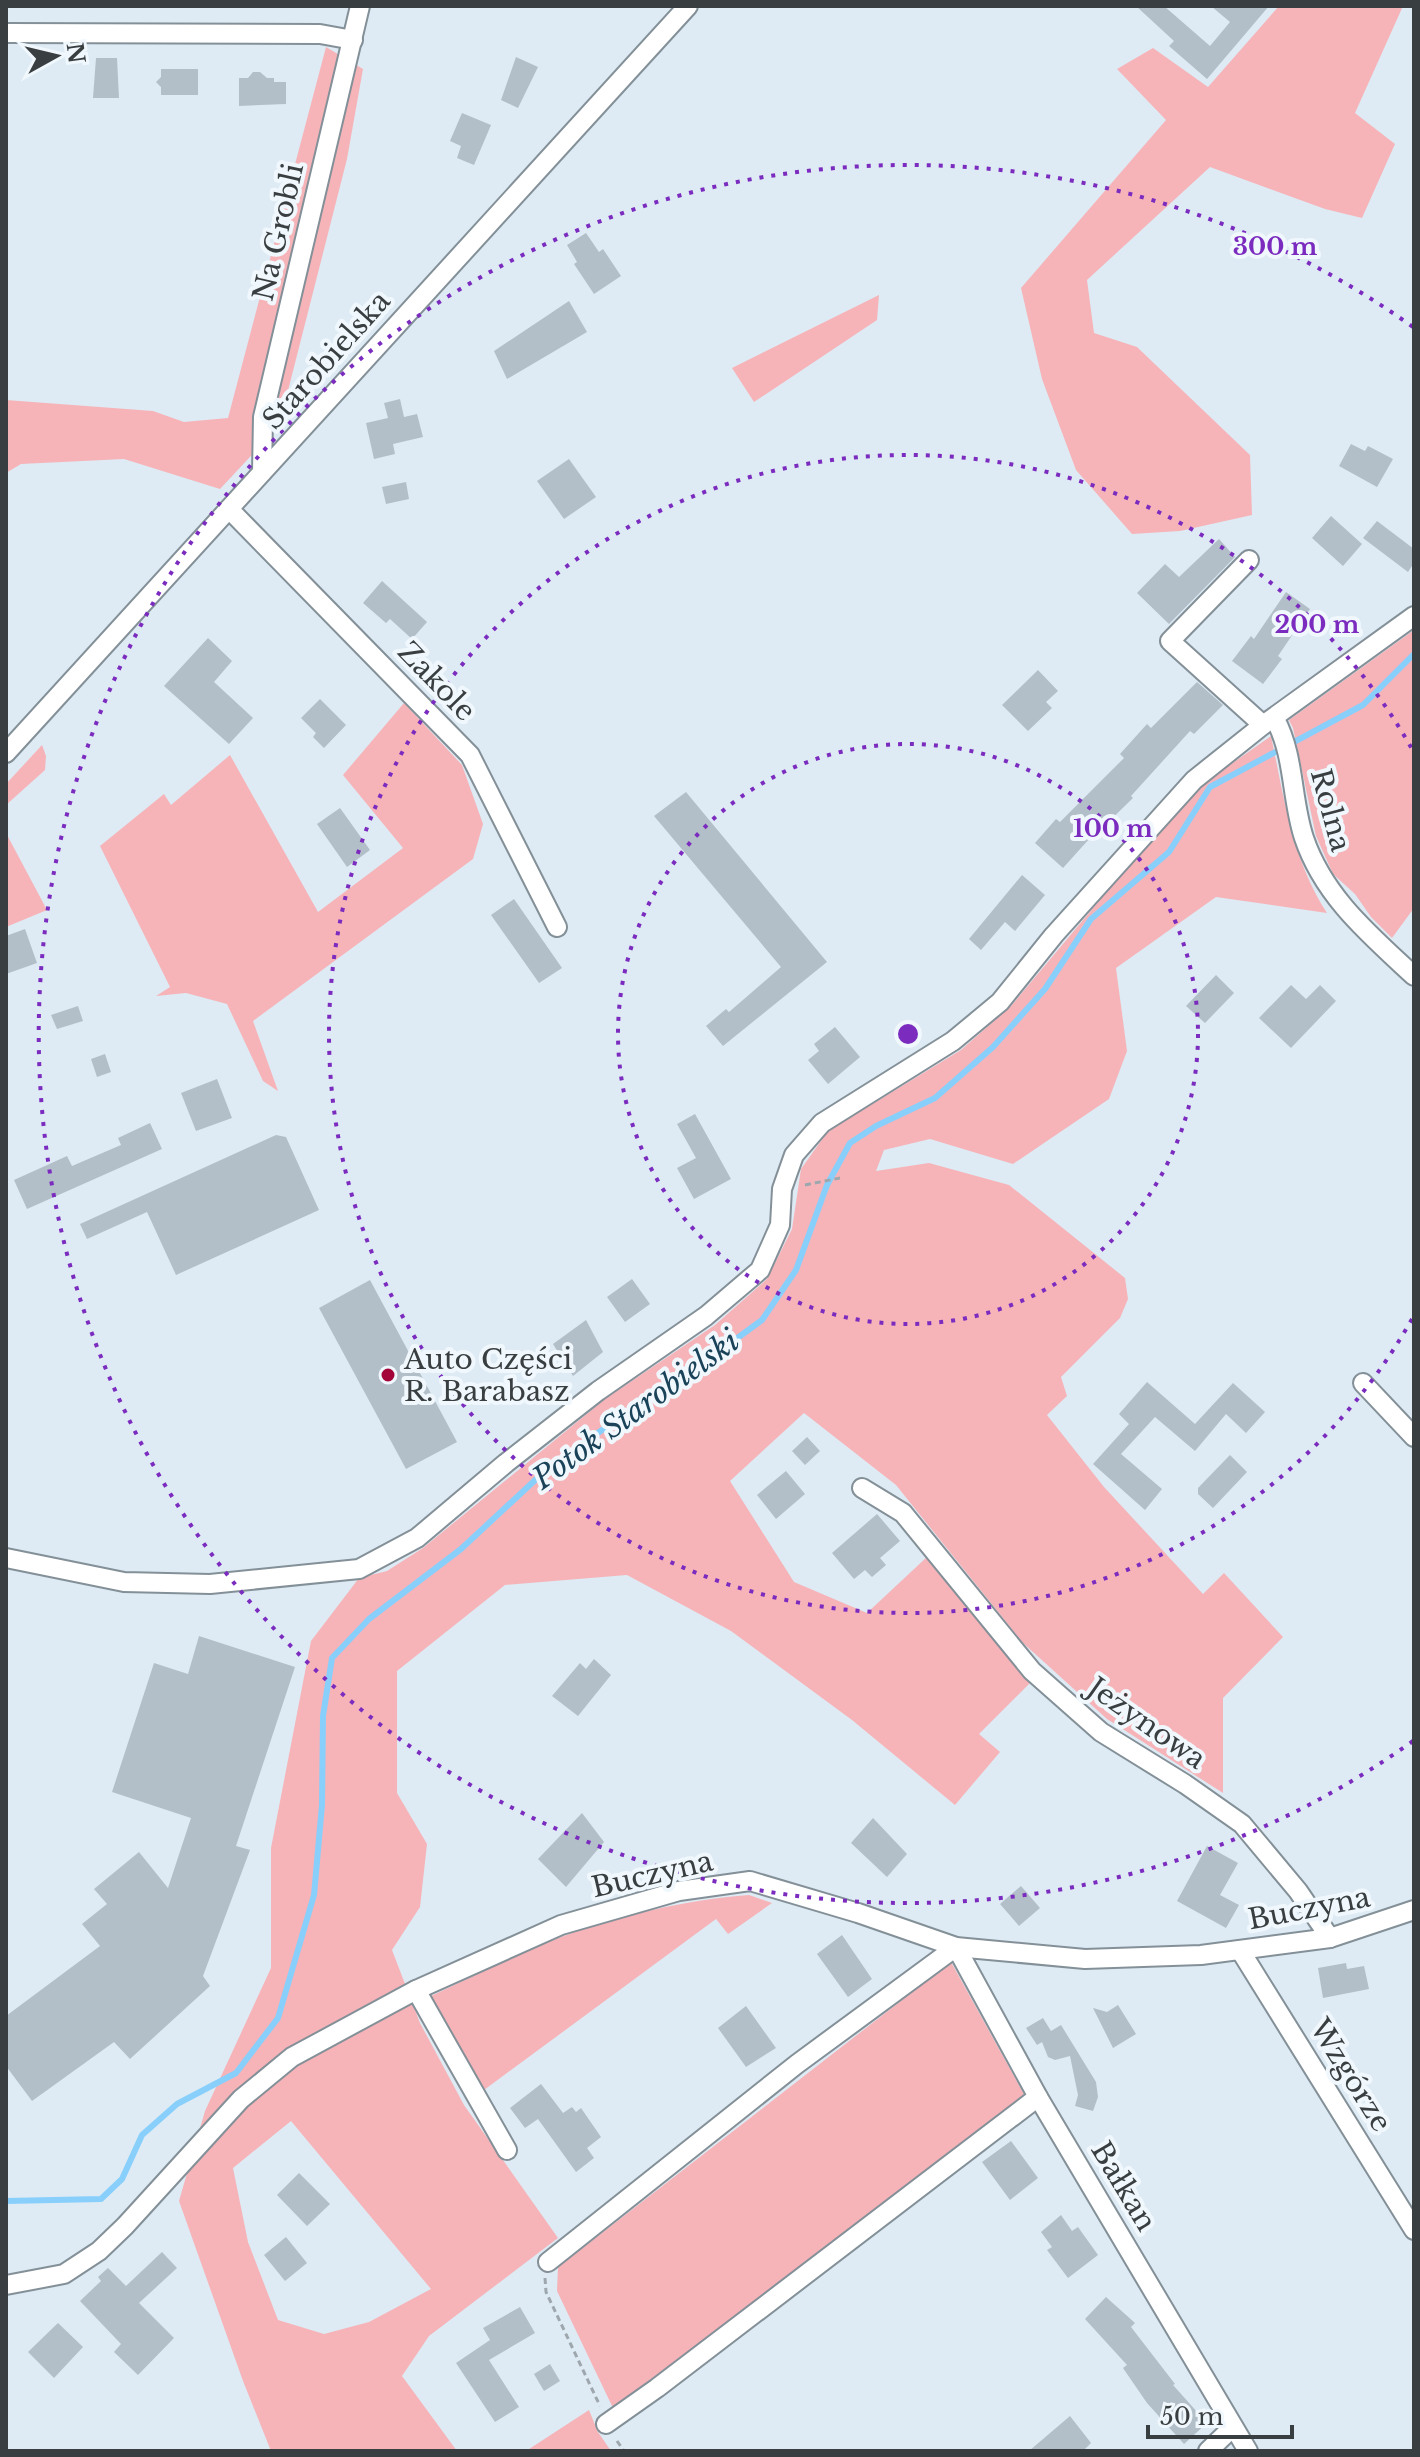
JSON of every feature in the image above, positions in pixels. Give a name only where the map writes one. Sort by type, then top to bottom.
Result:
[{"type":"street","name":"Na Grobli","points":[[262,472],[263,417],[360,6]]},
{"type":"street","name":"Starobielska","points":[[6,753],[688,6]]},
{"type":"street","points":[[6,33],[320,34],[353,40]]},
{"type":"street","name":"Zakole","points":[[229,509],[470,755],[557,927]]},
{"type":"street","name":"Rolna","points":[[1249,560],[1170,641],[1285,737],[1304,837],[1324,882],[1359,925],[1414,976]]},
{"type":"street","points":[[6,1558],[124,1582],[210,1584],[359,1569],[417,1538],[598,1391],[706,1316],[760,1270],[780,1225],[782,1189],[794,1155],[822,1123],[953,1041],[1000,1002],[1054,935],[1194,780],[1414,616]]},
{"type":"street","points":[[1363,1383],[1414,1437]]},
{"type":"street","name":"Jeżynowa","points":[[862,1488],[903,1513],[1032,1671],[1101,1732],[1242,1824],[1298,1891],[1330,1938]]},
{"type":"street","name":"Buczyna","points":[[6,2285],[64,2274],[99,2251],[241,2099],[292,2057],[416,1990],[561,1925],[679,1891],[750,1881],[858,1913],[956,1947],[1085,1959],[1201,1955],[1330,1938],[1414,1910]]},
{"type":"street","points":[[548,2262],[797,2064],[956,1947]]},
{"type":"street","name":"Bałkan","points":[[956,1947],[1038,2097],[1248,2451]]},
{"type":"street","name":"Wzgórze","points":[[1240,1950],[1414,2230]]},
{"type":"street","points":[[416,1990],[507,2150]]},
{"type":"street","points":[[606,2421],[670,2378],[1038,2097]]},
{"type":"street","points":[[1208,2451],[1233,2427]]},
{"type":"path","points":[[815,1183],[840,1178]]},
{"type":"path","points":[[548,2262],[544,2270],[546,2292],[606,2421]]},
{"type":"shaded area","points":[[1279,6],[1403,6],[1355,113],[1395,144],[1362,218],[1325,209],[1210,167],[1087,280],[1094,333],[1137,347],[1250,455],[1252,515],[1180,531],[1132,534],[1076,470],[1042,379],[1021,288],[1166,120],[1117,69],[1153,48],[1208,87]]},
{"type":"shaded area","points":[[326,47],[363,69],[347,159],[279,426],[220,489],[124,459],[21,464],[6,473],[6,400],[153,411],[184,422],[228,418]]},
{"type":"shaded area","points":[[879,295],[877,320],[754,402],[732,368]]},
{"type":"shaded area","points":[[1414,630],[1414,908],[1392,938],[1371,917],[1355,894],[1333,874],[1316,836],[1289,720]]},
{"type":"shaded area","points":[[404,703],[462,765],[483,824],[473,859],[253,1021],[278,1091],[263,1081],[227,1004],[186,993],[156,996],[170,987],[100,846],[164,794],[171,805],[230,755],[318,912],[403,848],[343,775]]},
{"type":"shaded area","points":[[1271,736],[1297,849],[1327,913],[1216,897],[1116,968],[1127,1051],[1109,1099],[1013,1164],[930,1139],[884,1150],[876,1171],[929,1163],[1009,1185],[1125,1278],[1128,1299],[1120,1318],[1061,1377],[1067,1396],[1047,1415],[1104,1487],[1203,1594],[1224,1573],[1283,1637],[1223,1698],[1223,1793],[1107,1719],[1023,1643],[896,1485],[804,1413],[730,1481],[794,1582],[867,1613],[928,1556],[1031,1682],[979,1734],[1000,1752],[955,1805],[852,1720],[731,1631],[627,1575],[505,1585],[397,1671],[397,1793],[427,1844],[420,1907],[392,1950],[420,2023],[464,2105],[558,2238],[429,2336],[402,2376],[457,2451],[271,2451],[179,2201],[205,2111],[271,1968],[271,1848],[311,1641],[359,1578],[387,1571],[423,1548],[605,1399],[715,1325],[767,1279],[792,1229],[801,1169],[828,1131],[961,1050],[1011,1006],[1135,858],[1207,781]],"holes":[[[291,2121],[431,2289],[369,2322],[324,2334],[278,2320],[248,2242],[233,2168]]]},
{"type":"shaded area","points":[[42,745],[46,756],[45,770],[6,805],[6,784]]},
{"type":"shaded area","points":[[6,833],[47,910],[6,927]]},
{"type":"shaded area","points":[[749,1895],[772,1903],[728,1934],[716,1919],[484,2090],[431,1996],[583,1929],[677,1905]]},
{"type":"shaded area","points":[[951,1962],[1025,2096],[613,2408],[557,2291],[558,2267]]},
{"type":"shaded area","points":[[589,2410],[598,2432],[611,2451],[526,2451]]},
{"type":"building","points":[[1136,6],[1164,6],[1210,46],[1230,22],[1211,6],[1269,6],[1207,79],[1169,46],[1174,41]]},
{"type":"building","points":[[516,57],[538,67],[518,108],[501,100]]},
{"type":"building","points":[[96,58],[117,58],[119,98],[93,98]]},
{"type":"building","points":[[161,69],[198,69],[198,95],[161,95],[161,87],[156,82],[161,77]]},
{"type":"building","points":[[253,72],[274,78],[274,82],[286,82],[286,104],[239,106],[239,78],[248,78]]},
{"type":"building","points":[[462,113],[491,125],[474,165],[457,158],[461,146],[450,141]]},
{"type":"building","points":[[586,233],[599,252],[603,249],[621,276],[594,294],[574,264],[577,262],[567,245]]},
{"type":"building","points":[[569,301],[587,332],[507,379],[494,351]]},
{"type":"building","points":[[400,399],[404,417],[417,414],[423,437],[393,444],[395,454],[374,459],[366,423],[388,418],[384,403]]},
{"type":"building","points":[[1351,444],[1365,451],[1368,446],[1393,459],[1377,487],[1339,466]]},
{"type":"building","points":[[569,459],[596,497],[564,519],[537,481]]},
{"type":"building","points":[[406,482],[409,499],[386,504],[382,487]]},
{"type":"building","points":[[1331,516],[1362,544],[1343,566],[1312,538]]},
{"type":"building","points":[[1377,521],[1414,549],[1414,563],[1408,572],[1363,538]]},
{"type":"building","points":[[1219,539],[1235,557],[1169,624],[1137,593],[1165,564],[1179,577]]},
{"type":"building","points":[[382,581],[427,622],[412,639],[390,619],[386,623],[363,603]]},
{"type":"building","points":[[1286,592],[1310,609],[1278,656],[1282,659],[1263,684],[1232,661],[1251,636],[1254,639]]},
{"type":"building","points":[[208,638],[232,661],[214,682],[253,718],[229,744],[164,686]]},
{"type":"building","points":[[1038,670],[1058,691],[1046,702],[1052,708],[1028,731],[1002,705]]},
{"type":"building","points":[[1197,682],[1223,705],[1194,734],[1190,731],[1131,796],[1133,798],[1099,828],[1063,868],[1035,843],[1056,819],[1060,822],[1124,758],[1120,754],[1147,724],[1151,728]]},
{"type":"building","points":[[320,699],[346,725],[324,748],[313,737],[316,733],[301,718]]},
{"type":"building","points":[[686,792],[827,962],[723,1046],[706,1026],[726,1009],[729,1012],[781,967],[654,816]]},
{"type":"building","points":[[340,808],[370,850],[347,867],[317,824]]},
{"type":"building","points":[[1022,875],[1045,895],[1015,931],[1005,922],[981,950],[969,939]]},
{"type":"building","points":[[514,899],[562,968],[539,983],[491,915]]},
{"type":"building","points":[[25,929],[37,963],[6,974],[6,936]]},
{"type":"building","points":[[1216,975],[1234,993],[1205,1023],[1186,1006]]},
{"type":"building","points":[[1291,985],[1306,999],[1320,985],[1336,1001],[1291,1048],[1259,1018]]},
{"type":"building","points":[[78,1006],[83,1021],[57,1029],[51,1015]]},
{"type":"building","points":[[835,1027],[860,1057],[828,1084],[808,1060],[819,1051],[814,1044]]},
{"type":"building","points":[[105,1054],[111,1072],[97,1077],[91,1059]]},
{"type":"building","points":[[217,1079],[232,1118],[196,1131],[181,1093]]},
{"type":"building","points":[[695,1114],[731,1179],[694,1199],[677,1168],[696,1158],[677,1124]]},
{"type":"building","points":[[150,1123],[162,1149],[27,1209],[14,1180],[67,1156],[72,1166],[121,1145],[118,1138]]},
{"type":"building","points":[[276,1135],[286,1137],[319,1210],[176,1275],[147,1212],[87,1239],[80,1224]]},
{"type":"building","points":[[632,1279],[650,1304],[625,1322],[607,1297]]},
{"type":"building","name":"Auto Części R. Barabasz","points":[[370,1280],[457,1442],[406,1469],[319,1308]]},
{"type":"building","points":[[586,1320],[603,1352],[573,1376],[553,1344]]},
{"type":"building","points":[[1147,1382],[1195,1424],[1233,1383],[1265,1412],[1246,1433],[1226,1414],[1195,1451],[1155,1417],[1121,1454],[1162,1489],[1145,1510],[1093,1464],[1129,1424],[1119,1414]]},
{"type":"building","points":[[807,1437],[820,1451],[805,1465],[792,1451]]},
{"type":"building","points":[[1230,1455],[1247,1472],[1213,1508],[1198,1494],[1198,1488]]},
{"type":"building","points":[[786,1471],[805,1494],[776,1519],[757,1495]]},
{"type":"building","points":[[877,1514],[900,1541],[880,1558],[886,1565],[872,1577],[865,1570],[854,1579],[832,1553]]},
{"type":"building","points":[[199,1636],[295,1667],[236,1846],[250,1850],[203,1976],[210,1986],[130,2059],[114,2042],[32,2101],[6,2066],[6,2016],[100,1946],[82,1924],[107,1904],[94,1889],[139,1852],[168,1888],[191,1818],[112,1792],[154,1663],[188,1674]]},
{"type":"building","points":[[594,1659],[611,1675],[578,1716],[552,1696],[580,1663],[586,1669]]},
{"type":"building","points":[[582,1813],[604,1842],[566,1887],[538,1859]]},
{"type":"building","points":[[873,1818],[907,1854],[887,1877],[851,1843]]},
{"type":"building","points":[[1207,1846],[1238,1863],[1220,1895],[1239,1905],[1226,1928],[1177,1901]]},
{"type":"building","points":[[1021,1886],[1040,1908],[1019,1926],[1000,1904]]},
{"type":"building","points":[[842,1935],[872,1979],[848,1997],[817,1954]]},
{"type":"building","points":[[1346,1963],[1347,1969],[1364,1966],[1369,1989],[1323,1998],[1318,1968]]},
{"type":"building","points":[[1118,2005],[1136,2034],[1113,2048],[1093,2008],[1107,2012]]},
{"type":"building","points":[[746,2006],[776,2048],[746,2067],[718,2028]]},
{"type":"building","points":[[1043,2018],[1051,2031],[1061,2025],[1096,2082],[1098,2097],[1093,2111],[1075,2106],[1078,2095],[1070,2056],[1055,2060],[1048,2057],[1042,2042],[1037,2045],[1026,2028]]},
{"type":"building","points":[[541,2084],[563,2113],[572,2107],[576,2112],[581,2108],[601,2137],[587,2148],[594,2158],[576,2172],[538,2119],[525,2128],[510,2108]]},
{"type":"building","points":[[1011,2141],[1038,2178],[1010,2200],[982,2162]]},
{"type":"building","points":[[299,2173],[330,2204],[307,2226],[277,2195]]},
{"type":"building","points":[[1061,2215],[1072,2231],[1078,2227],[1098,2255],[1068,2278],[1047,2250],[1052,2247],[1041,2232]]},
{"type":"building","points":[[286,2237],[307,2263],[285,2281],[264,2255]]},
{"type":"building","points":[[162,2252],[177,2268],[139,2303],[174,2338],[138,2375],[114,2352],[121,2344],[80,2301],[101,2281],[98,2277],[108,2268],[126,2286]]},
{"type":"building","points":[[1106,2297],[1135,2323],[1131,2327],[1173,2385],[1207,2423],[1184,2444],[1147,2403],[1123,2368],[1127,2365],[1085,2319]]},
{"type":"building","points":[[520,2307],[535,2333],[489,2360],[519,2407],[495,2422],[456,2363],[490,2340],[483,2328]]},
{"type":"building","points":[[58,2323],[83,2347],[54,2378],[28,2352]]},
{"type":"building","points":[[550,2364],[560,2381],[544,2391],[534,2374]]},
{"type":"building","points":[[1070,2416],[1091,2443],[1083,2451],[1029,2451]]},
{"type":"waterway","name":"Potok Starobielski","points":[[6,2201],[101,2199],[122,2179],[142,2135],[177,2104],[236,2073],[278,2018],[314,1895],[322,1805],[323,1716],[332,1658],[369,1619],[461,1549],[547,1469],[762,1320],[796,1270],[827,1185],[850,1143],[876,1126],[935,1098],[993,1047],[1045,989],[1091,919],[1169,852],[1210,787],[1363,705],[1414,654]]},
{"type":"place","name":"Auto Części R. Barabasz","points":[[388,1375]]}]
